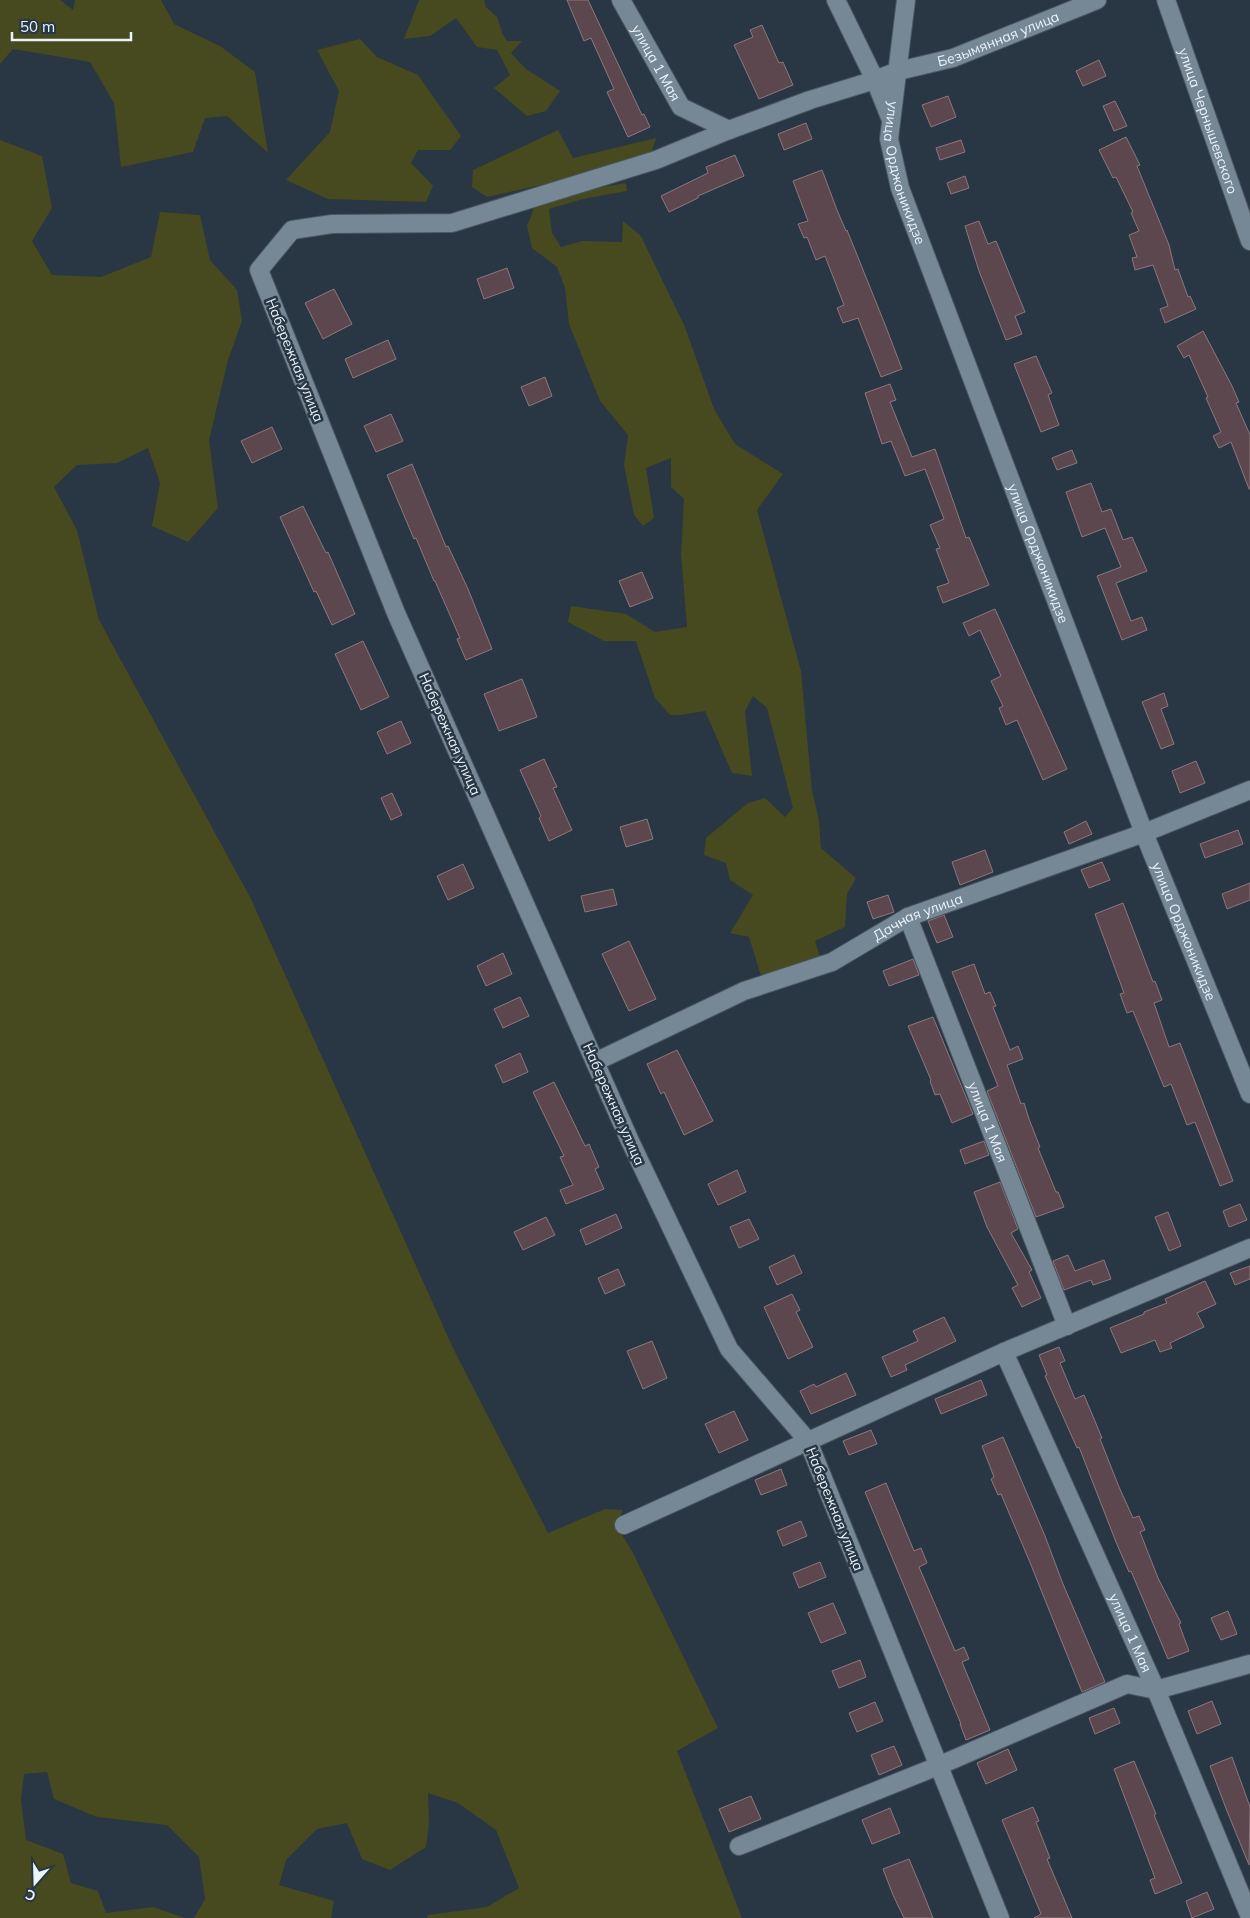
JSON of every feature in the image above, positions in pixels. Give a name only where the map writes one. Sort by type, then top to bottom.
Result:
[{"type":"street","name":"улица 1 Мая","points":[[621,0],[681,107],[729,130]]},
{"type":"street","points":[[836,0],[892,121]]},
{"type":"street","name":"улица Орджоникидзе","points":[[906,0],[889,139],[900,188],[1144,833],[1250,1094]]},
{"type":"street","name":"Безымянная улица","points":[[259,270],[292,230],[332,224],[452,223],[656,160],[810,100],[898,71],[954,58],[1097,0]]},
{"type":"street","name":"улица Чернышевского","points":[[1166,0],[1250,241]]},
{"type":"street","name":"Набережная улица","points":[[259,270],[396,613],[630,1141],[729,1349],[808,1441],[1000,1918]]},
{"type":"street","name":"Дачная улица","points":[[595,1062],[744,991],[832,962],[908,917],[1144,833],[1250,790]]},
{"type":"street","name":"улица 1 Мая","points":[[908,917],[1067,1326]]},
{"type":"street","points":[[624,1525],[1004,1352],[1250,1248]]},
{"type":"street","name":"улица 1 Мая","points":[[1004,1352],[1156,1690],[1250,1917]]},
{"type":"street","points":[[739,1846],[938,1766],[1127,1684],[1156,1690],[1250,1664]]},
{"type":"green space","points":[[0,0],[60,0],[73,10],[75,0],[161,0],[174,24],[220,46],[255,72],[268,153],[227,116],[205,118],[193,152],[121,167],[114,103],[90,62],[13,49],[0,64]]},
{"type":"green space","points":[[419,0],[484,0],[486,7],[497,17],[507,41],[522,41],[511,53],[526,69],[560,91],[546,111],[527,116],[494,88],[510,75],[497,50],[477,47],[456,18],[430,36],[404,39]]},
{"type":"green space","points":[[360,39],[377,57],[418,75],[461,136],[450,150],[418,150],[411,163],[433,186],[426,202],[328,199],[286,180],[330,132],[339,91],[317,50]]},
{"type":"green space","points":[[558,130],[573,158],[656,138],[652,151],[573,178],[487,197],[472,187],[473,170]]},
{"type":"green space","points":[[0,140],[42,156],[52,208],[32,241],[52,275],[101,277],[151,257],[160,212],[200,215],[210,260],[237,290],[242,321],[228,360],[209,440],[218,508],[188,542],[152,526],[160,483],[148,448],[117,463],[77,465],[54,487],[77,530],[99,620],[251,899],[453,1348],[548,1533],[605,1509],[623,1510],[616,1525],[633,1553],[718,1728],[677,1751],[742,1918],[427,1918],[428,1915],[487,1907],[519,1888],[496,1830],[458,1803],[428,1793],[429,1823],[426,1847],[390,1870],[362,1859],[347,1823],[317,1829],[286,1860],[279,1885],[334,1901],[331,1918],[194,1918],[205,1899],[199,1857],[167,1825],[97,1817],[54,1799],[47,1772],[24,1774],[21,1800],[26,1840],[63,1854],[71,1883],[98,1891],[106,1913],[153,1907],[185,1918],[0,1918]]},
{"type":"green space","points":[[626,183],[627,191],[583,199],[549,209],[552,233],[561,247],[582,241],[622,242],[623,221],[641,236],[685,327],[714,409],[735,444],[783,474],[757,510],[801,671],[812,791],[819,820],[821,848],[856,878],[847,894],[845,927],[815,941],[820,957],[761,976],[749,937],[730,933],[753,895],[730,880],[726,863],[704,855],[706,838],[748,803],[765,798],[785,817],[793,808],[767,708],[753,696],[745,711],[752,776],[732,773],[705,711],[670,715],[655,698],[636,641],[604,641],[568,622],[571,606],[626,614],[655,632],[687,627],[681,554],[684,499],[671,487],[671,458],[646,468],[654,518],[643,526],[634,515],[624,465],[628,435],[600,401],[569,324],[565,288],[557,267],[532,248],[527,226],[534,208],[562,194]]},
{"type":"building","points":[[567,0],[588,0],[642,115],[644,114],[650,127],[628,137],[607,92],[614,89],[591,38],[584,41]]},
{"type":"building","points":[[762,25],[779,63],[783,62],[793,85],[759,99],[734,45],[753,37],[750,30]]},
{"type":"building","points":[[1099,60],[1106,76],[1083,86],[1076,71]]},
{"type":"building","points":[[948,96],[956,117],[931,127],[922,105]]},
{"type":"building","points":[[1115,101],[1127,126],[1114,131],[1103,106]]},
{"type":"building","points":[[806,123],[812,139],[784,150],[778,134]]},
{"type":"building","points":[[1126,137],[1140,165],[1137,166],[1169,245],[1175,270],[1178,269],[1188,297],[1190,296],[1196,309],[1165,323],[1160,309],[1168,306],[1153,265],[1135,270],[1132,258],[1137,257],[1129,235],[1139,231],[1131,213],[1133,212],[1116,177],[1113,178],[1099,150]]},
{"type":"building","points":[[961,140],[965,152],[940,160],[936,148]]},
{"type":"building","points":[[735,155],[744,176],[698,196],[698,198],[669,212],[661,196],[708,173],[706,167]]},
{"type":"building","points":[[822,170],[902,369],[881,377],[858,318],[843,323],[837,308],[844,305],[825,256],[816,260],[807,237],[804,238],[798,224],[808,221],[793,181]]},
{"type":"building","points":[[965,176],[969,188],[951,194],[947,183]]},
{"type":"building","points":[[979,221],[988,244],[996,241],[1025,312],[1015,316],[1022,334],[1006,340],[979,271],[965,226]]},
{"type":"building","points":[[507,268],[514,288],[484,299],[477,279]]},
{"type":"building","points":[[334,289],[352,324],[323,339],[305,303]]},
{"type":"building","points":[[1203,331],[1232,386],[1239,402],[1236,403],[1250,435],[1250,489],[1231,442],[1219,448],[1213,436],[1221,432],[1206,398],[1208,397],[1189,355],[1184,358],[1177,346]]},
{"type":"building","points":[[388,340],[396,359],[353,378],[345,359]]},
{"type":"building","points":[[1036,356],[1052,393],[1048,395],[1059,425],[1041,432],[1014,364]]},
{"type":"building","points":[[545,377],[552,396],[529,406],[521,387]]},
{"type":"building","points":[[890,384],[896,400],[890,402],[912,457],[935,449],[966,538],[969,537],[989,585],[943,603],[937,587],[949,583],[936,549],[940,548],[930,525],[944,519],[925,469],[905,476],[891,441],[882,444],[865,393]]},
{"type":"building","points":[[391,414],[403,441],[376,452],[364,426]]},
{"type":"building","points":[[272,427],[282,449],[252,463],[241,441]]},
{"type":"building","points":[[1072,450],[1077,463],[1057,470],[1052,458]]},
{"type":"building","points":[[412,464],[446,547],[448,546],[468,589],[492,649],[466,660],[457,639],[460,638],[416,538],[414,539],[387,475]]},
{"type":"building","points":[[1091,483],[1102,512],[1111,509],[1123,540],[1132,537],[1147,571],[1116,583],[1131,621],[1142,617],[1147,630],[1122,640],[1097,576],[1121,567],[1105,528],[1082,537],[1066,492]]},
{"type":"building","points":[[303,506],[326,553],[328,552],[355,614],[332,625],[316,591],[314,592],[280,517]]},
{"type":"building","points":[[642,572],[653,598],[630,607],[619,581]]},
{"type":"building","points":[[995,609],[1067,769],[1043,780],[1017,720],[1006,725],[999,708],[1003,706],[991,681],[1001,676],[980,630],[969,636],[963,623]]},
{"type":"building","points":[[363,641],[389,697],[361,710],[335,654]]},
{"type":"building","points":[[522,679],[537,717],[499,731],[484,694]]},
{"type":"building","points":[[1164,693],[1168,706],[1161,709],[1174,744],[1161,749],[1142,702]]},
{"type":"building","points":[[401,721],[411,743],[387,754],[377,732]]},
{"type":"building","points":[[544,759],[557,787],[553,788],[572,830],[549,841],[539,818],[541,816],[520,770]]},
{"type":"building","points":[[1196,761],[1205,783],[1180,793],[1172,771]]},
{"type":"building","points":[[392,793],[402,815],[391,820],[381,798]]},
{"type":"building","points":[[647,819],[653,839],[626,847],[620,827]]},
{"type":"building","points":[[1086,821],[1092,834],[1069,844],[1064,832]]},
{"type":"building","points":[[1238,830],[1243,844],[1205,858],[1200,844]]},
{"type":"building","points":[[985,850],[993,872],[960,885],[952,862]]},
{"type":"building","points":[[1102,862],[1110,880],[1089,888],[1081,870]]},
{"type":"building","points":[[463,864],[474,888],[448,900],[437,876]]},
{"type":"building","points":[[1250,883],[1250,900],[1227,909],[1222,894]]},
{"type":"building","points":[[613,889],[617,905],[585,912],[581,896]]},
{"type":"building","points":[[888,895],[894,912],[873,919],[867,902]]},
{"type":"building","points":[[1123,903],[1153,982],[1155,981],[1162,1000],[1154,1003],[1169,1047],[1180,1043],[1233,1181],[1220,1186],[1195,1122],[1187,1125],[1171,1084],[1164,1087],[1133,1011],[1127,1013],[1120,994],[1124,993],[1095,914]]},
{"type":"building","points":[[944,915],[953,937],[937,943],[928,921]]},
{"type":"building","points":[[629,941],[656,999],[629,1011],[602,954]]},
{"type":"building","points":[[503,953],[512,974],[486,986],[477,966]]},
{"type":"building","points":[[913,959],[919,975],[889,986],[883,971]]},
{"type":"building","points":[[974,964],[985,994],[990,992],[996,1006],[993,1007],[1010,1050],[1018,1046],[1023,1059],[1007,1065],[1021,1104],[1024,1103],[1040,1147],[1038,1148],[1064,1207],[1036,1217],[987,1091],[998,1086],[952,972]]},
{"type":"building","points":[[520,997],[529,1016],[503,1028],[494,1009]]},
{"type":"building","points":[[933,1017],[973,1114],[952,1123],[940,1094],[935,1095],[931,1080],[908,1026]]},
{"type":"building","points":[[677,1050],[713,1121],[684,1135],[664,1092],[661,1094],[647,1064]]},
{"type":"building","points":[[520,1053],[528,1072],[503,1083],[495,1065]]},
{"type":"building","points":[[554,1082],[585,1146],[589,1144],[599,1167],[595,1169],[604,1189],[566,1204],[560,1190],[573,1185],[560,1157],[564,1156],[533,1092]]},
{"type":"building","points":[[984,1141],[989,1155],[965,1164],[960,1150]]},
{"type":"building","points":[[737,1170],[746,1192],[718,1205],[708,1184]]},
{"type":"building","points":[[1000,1182],[1018,1229],[1011,1233],[1032,1270],[1029,1272],[1041,1298],[1022,1307],[1012,1288],[1018,1285],[987,1227],[974,1192]]},
{"type":"building","points":[[1240,1204],[1247,1220],[1229,1227],[1223,1211]]},
{"type":"building","points":[[1168,1212],[1181,1246],[1169,1251],[1155,1217]]},
{"type":"building","points":[[616,1214],[622,1228],[586,1245],[580,1230]]},
{"type":"building","points":[[546,1217],[555,1235],[523,1250],[514,1232]]},
{"type":"building","points":[[749,1219],[759,1239],[739,1248],[730,1227]]},
{"type":"building","points":[[794,1255],[802,1273],[777,1285],[769,1267]]},
{"type":"building","points":[[1068,1255],[1075,1271],[1104,1260],[1111,1279],[1093,1285],[1091,1280],[1064,1290],[1053,1261]]},
{"type":"building","points":[[1250,1266],[1250,1279],[1235,1285],[1230,1273]]},
{"type":"building","points":[[618,1269],[625,1285],[605,1294],[598,1278]]},
{"type":"building","points":[[1205,1281],[1216,1304],[1197,1313],[1204,1327],[1170,1343],[1172,1348],[1160,1352],[1155,1340],[1121,1353],[1110,1328],[1167,1303],[1165,1299]]},
{"type":"building","points":[[792,1294],[800,1310],[796,1312],[813,1347],[788,1359],[764,1307]]},
{"type":"building","points":[[944,1317],[956,1341],[905,1365],[907,1370],[891,1377],[882,1357],[918,1341],[913,1331]]},
{"type":"building","points":[[652,1341],[667,1378],[643,1389],[627,1351]]},
{"type":"building","points":[[1059,1347],[1065,1361],[1060,1363],[1075,1399],[1084,1395],[1102,1438],[1100,1439],[1119,1487],[1133,1518],[1139,1516],[1145,1530],[1140,1532],[1158,1578],[1181,1623],[1179,1624],[1189,1651],[1168,1659],[1131,1571],[1129,1572],[1116,1542],[1079,1447],[1077,1448],[1045,1376],[1047,1375],[1039,1355]]},
{"type":"building","points":[[846,1373],[856,1395],[811,1414],[800,1391],[814,1384],[816,1387]]},
{"type":"building","points":[[981,1380],[987,1395],[941,1414],[935,1399]]},
{"type":"building","points":[[734,1411],[748,1440],[719,1453],[705,1424]]},
{"type":"building","points":[[871,1430],[877,1444],[849,1455],[843,1441]]},
{"type":"building","points":[[1003,1437],[1105,1682],[1082,1692],[1001,1494],[998,1495],[991,1479],[994,1477],[982,1446]]},
{"type":"building","points":[[781,1469],[787,1485],[761,1495],[755,1480]]},
{"type":"building","points":[[886,1483],[914,1551],[921,1548],[927,1563],[919,1567],[955,1651],[964,1647],[969,1659],[962,1662],[990,1730],[966,1740],[865,1492]]},
{"type":"building","points":[[801,1521],[807,1536],[783,1546],[777,1531]]},
{"type":"building","points":[[820,1562],[826,1577],[799,1588],[793,1573]]},
{"type":"building","points":[[833,1603],[846,1633],[821,1643],[808,1613]]},
{"type":"building","points":[[1228,1611],[1237,1634],[1221,1640],[1211,1618]]},
{"type":"building","points":[[860,1660],[866,1677],[839,1688],[832,1671]]},
{"type":"building","points":[[1212,1701],[1221,1724],[1197,1734],[1188,1711]]},
{"type":"building","points":[[875,1702],[883,1721],[857,1732],[849,1713]]},
{"type":"building","points":[[1114,1708],[1120,1723],[1095,1734],[1089,1718]]},
{"type":"building","points":[[894,1746],[902,1765],[879,1775],[871,1755]]},
{"type":"building","points":[[1008,1749],[1017,1770],[986,1784],[977,1763]]},
{"type":"building","points":[[1232,1757],[1250,1807],[1249,1865],[1210,1766]]},
{"type":"building","points":[[1134,1761],[1182,1883],[1155,1894],[1150,1880],[1155,1878],[1114,1769]]},
{"type":"building","points":[[751,1796],[761,1819],[729,1832],[719,1809]]},
{"type":"building","points":[[1033,1807],[1039,1821],[1036,1822],[1050,1858],[1047,1859],[1072,1918],[1034,1918],[1041,1914],[1002,1820]]},
{"type":"building","points":[[890,1808],[900,1833],[872,1844],[862,1820]]},
{"type":"building","points":[[909,1859],[933,1918],[904,1918],[893,1895],[883,1869]]},
{"type":"building","points":[[1207,1892],[1214,1909],[1192,1918],[1186,1901]]}]
